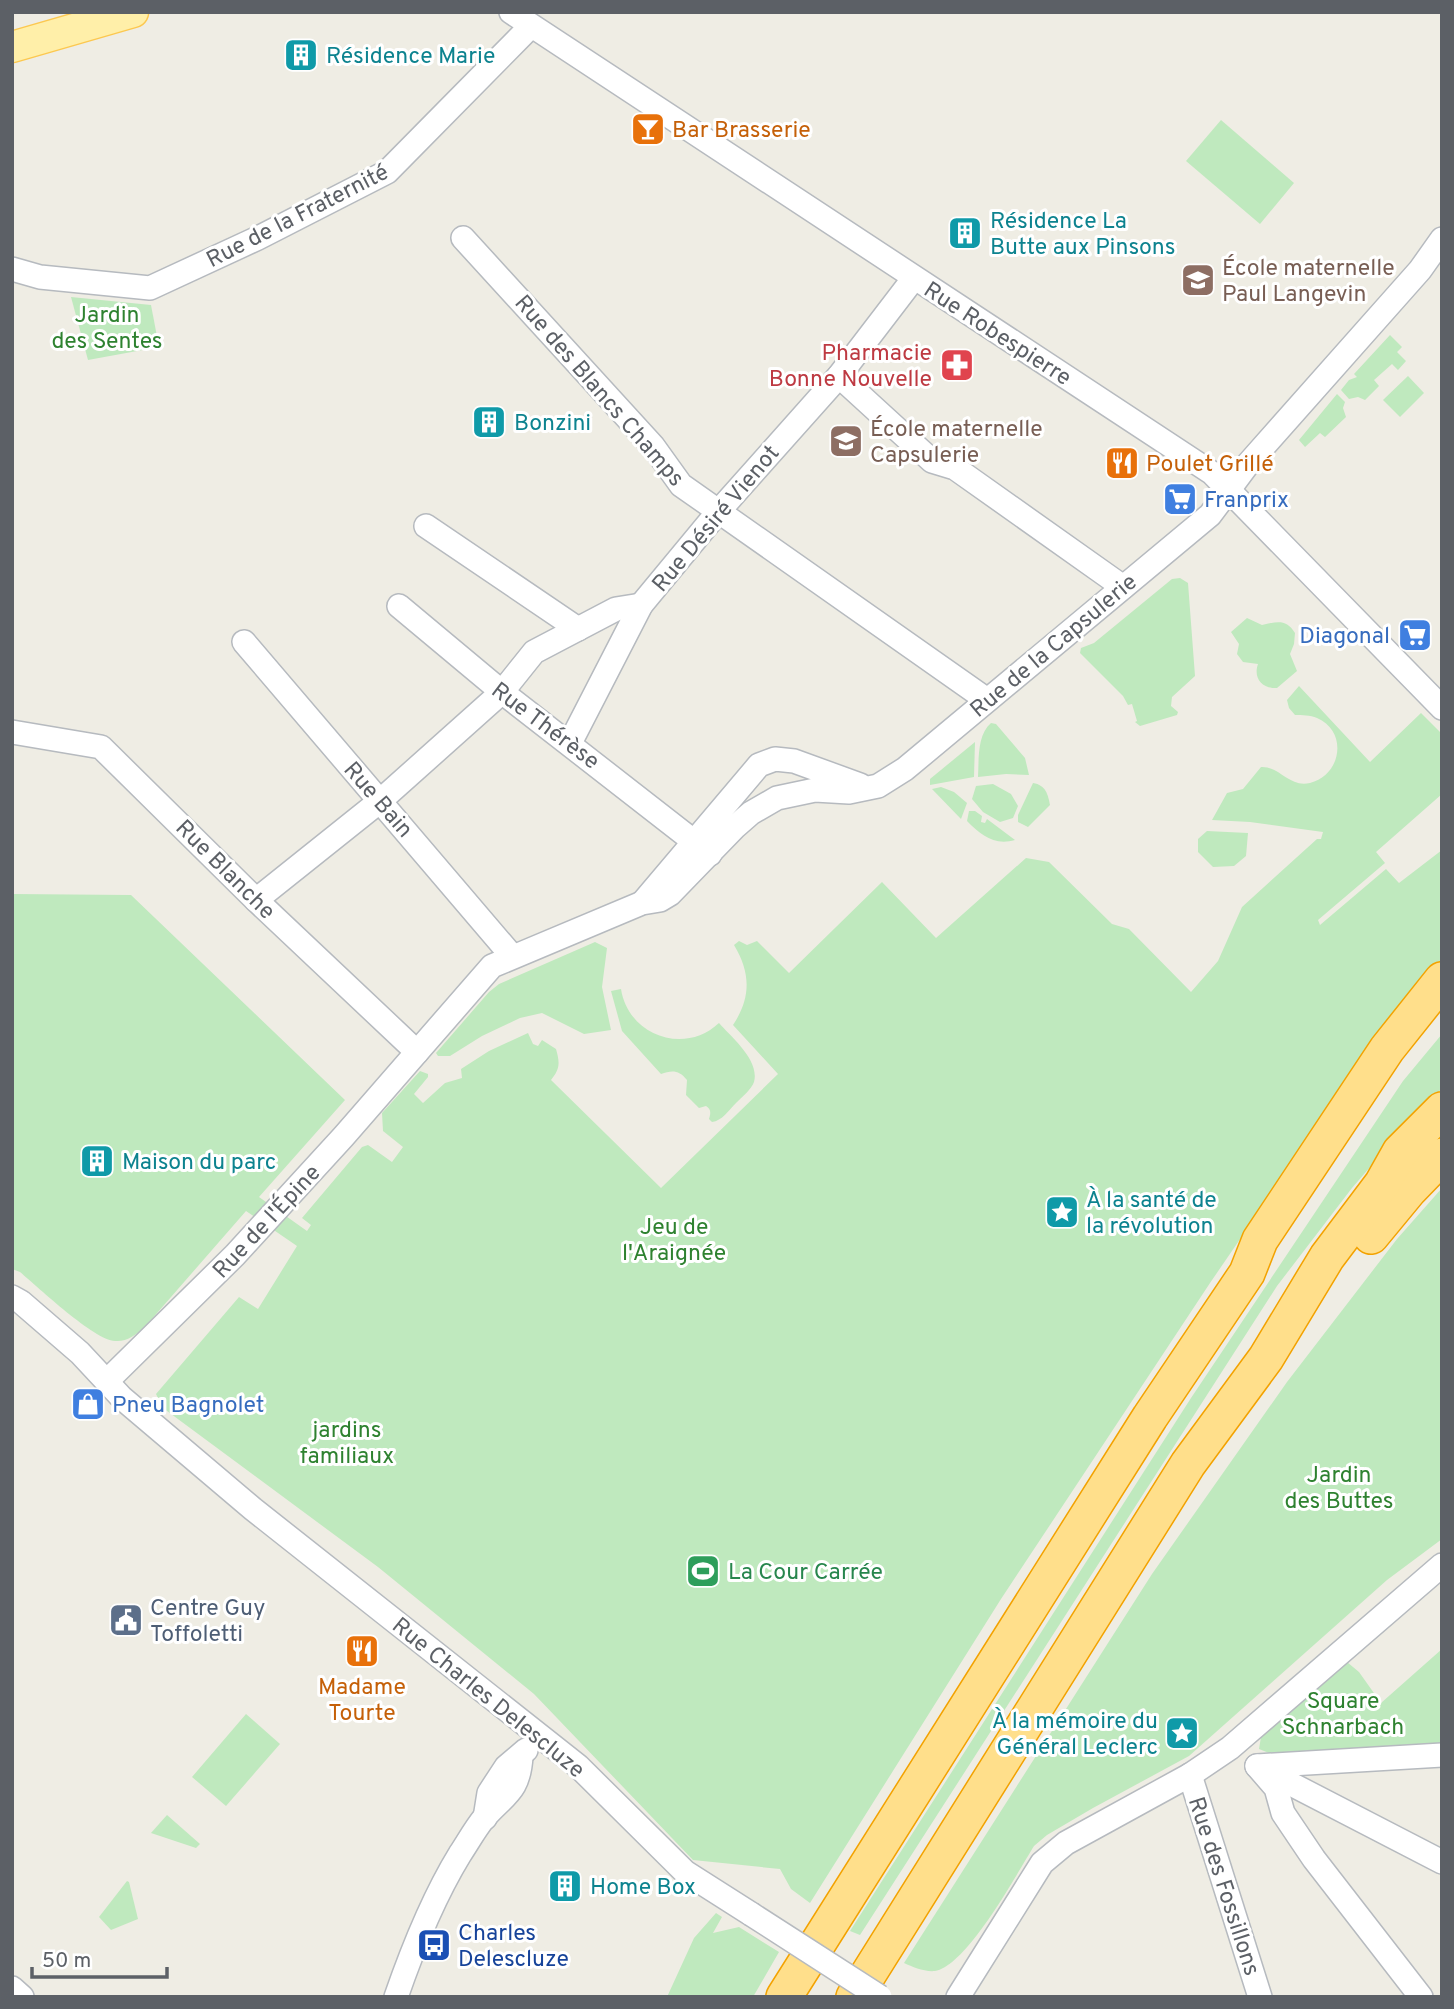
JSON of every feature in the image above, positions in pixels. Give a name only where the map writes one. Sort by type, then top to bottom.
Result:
[{"type":"highway","points":[[784,1997],[1142,1429],[1247,1273],[1260,1240],[1387,1049],[1442,980]]},
{"type":"highway","points":[[1247,1273],[1279,1243],[1395,1075],[1442,1017]]},
{"type":"highway","points":[[854,1997],[1188,1464],[1266,1358],[1327,1257],[1382,1184],[1400,1152],[1442,1110]]},
{"type":"highway","points":[[1382,1184],[1412,1162],[1442,1133]]},
{"type":"highway","points":[[1266,1358],[1290,1338],[1314,1311],[1382,1221],[1442,1156]]},
{"type":"main road","points":[[12,47],[133,12]]},
{"type":"street","name":"Rue Robespierre","points":[[511,12],[1212,473],[1442,708]]},
{"type":"street","name":"Rue de la Fraternité","points":[[12,269],[40,277],[150,288],[238,247],[387,172],[530,26]]},
{"type":"street","name":"Rue des Blancs Champs","points":[[463,238],[653,446],[681,485],[987,700]]},
{"type":"street","name":"Rue de la Capsulerie","points":[[417,1052],[492,967],[512,956],[642,903],[703,847],[751,813],[777,798],[815,790],[849,792],[878,786],[905,769],[1210,515],[1248,464],[1420,270],[1441,242]]},
{"type":"street","name":"Rue Désiré Vienot","points":[[256,901],[380,800],[502,692],[534,652],[616,609],[642,605],[718,512],[839,376],[914,278]]},
{"type":"street","points":[[839,376],[932,461],[955,468],[1123,587]]},
{"type":"street","points":[[426,526],[578,629]]},
{"type":"street","points":[[570,743],[642,605]]},
{"type":"street","name":"Rue Thérèse","points":[[399,607],[502,692],[703,847]]},
{"type":"street","name":"Rue Bain","points":[[244,642],[512,956]]},
{"type":"street","name":"Rue Blanche","points":[[12,732],[101,747],[256,901],[417,1052]]},
{"type":"street","name":"Rue de la Capsulerie","points":[[703,847],[759,765],[775,759],[794,761],[867,788]]},
{"type":"street","name":"Rue de l'Épine","points":[[107,1381],[235,1255],[417,1052]]},
{"type":"street","name":"Rue Charles Delescluze","points":[[12,1297],[80,1353],[122,1398],[253,1508],[579,1766],[685,1872],[880,1997]]},
{"type":"street","points":[[958,1997],[1042,1863],[1066,1843],[1190,1776],[1230,1748],[1442,1565]]},
{"type":"street","points":[[396,1997],[412,1951],[434,1903],[459,1856],[485,1818],[489,1793],[506,1767],[522,1756],[540,1734]]},
{"type":"street","points":[[1230,1748],[1257,1766],[1442,1862]]},
{"type":"street","points":[[1257,1766],[1442,1755]]},
{"type":"street","points":[[1257,1766],[1276,1788],[1283,1813],[1314,1859],[1421,1997]]},
{"type":"street","name":"Rue des Fossillons","points":[[1190,1776],[1260,1997]]},
{"type":"street","points":[[12,1988],[22,1997]]},
{"type":"green space","points":[[1221,120],[1294,183],[1260,224],[1186,161]]},
{"type":"green space","name":"Jardin des Sentes","points":[[71,297],[151,305],[159,347],[88,360]]},
{"type":"green space","points":[[1390,335],[1402,347],[1397,352],[1406,361],[1398,370],[1392,364],[1374,380],[1379,386],[1365,400],[1358,397],[1349,399],[1341,390],[1349,380],[1357,377],[1354,374]]},
{"type":"green space","points":[[1408,376],[1424,393],[1400,417],[1383,400]]},
{"type":"green space","points":[[1337,394],[1345,402],[1343,408],[1346,417],[1325,437],[1320,433],[1305,447],[1299,440]]},
{"type":"green space","points":[[1180,578],[1188,583],[1195,676],[1172,697],[1171,706],[1178,712],[1177,715],[1140,726],[1135,722],[1137,721],[1132,704],[1128,705],[1123,696],[1080,653],[1081,648],[1094,643],[1172,579]]},
{"type":"green space","points":[[1247,618],[1262,625],[1284,623],[1295,633],[1290,654],[1297,671],[1277,688],[1263,685],[1257,674],[1258,664],[1243,662],[1237,654],[1239,644],[1231,632]]},
{"type":"green space","points":[[1299,686],[1370,762],[1421,713],[1442,734],[1442,794],[1376,852],[1385,863],[1318,920],[1320,925],[1386,869],[1399,883],[1442,850],[1442,960],[1293,1162],[1210,1283],[1001,1599],[810,1903],[791,1889],[780,1869],[693,1860],[534,1694],[378,1567],[163,1408],[156,1394],[239,1297],[258,1309],[297,1246],[246,1211],[144,1328],[131,1338],[119,1341],[94,1332],[20,1272],[12,1269],[12,894],[131,895],[345,1100],[259,1197],[307,1231],[311,1225],[302,1218],[362,1147],[368,1145],[392,1162],[403,1147],[383,1131],[382,1113],[420,1071],[428,1074],[428,1077],[414,1094],[423,1103],[445,1083],[462,1078],[461,1069],[489,1051],[528,1033],[533,1044],[538,1046],[542,1040],[556,1049],[558,1066],[551,1080],[661,1188],[778,1074],[733,1025],[743,1005],[747,985],[744,966],[734,945],[739,941],[747,945],[757,941],[789,973],[882,882],[936,938],[1026,858],[1049,862],[1112,924],[1129,929],[1191,992],[1218,961],[1242,907],[1317,839],[1321,839],[1323,832],[1212,820],[1227,793],[1243,789],[1261,767],[1303,784],[1321,778],[1329,771],[1337,752],[1337,742],[1327,724],[1317,718],[1295,715],[1289,708],[1287,700]]},
{"type":"green space","points":[[991,723],[996,724],[1025,758],[1029,775],[978,777],[981,741]]},
{"type":"green space","points":[[975,742],[974,777],[930,785],[930,779]]},
{"type":"green space","points":[[1033,783],[1044,788],[1050,805],[1028,827],[1018,822],[1018,815]]},
{"type":"green space","points":[[993,784],[1011,794],[1018,806],[1013,818],[1000,822],[983,812],[972,799],[976,786]]},
{"type":"green space","points":[[941,787],[954,792],[967,803],[961,819],[932,789]]},
{"type":"green space","points":[[969,811],[975,811],[982,816],[981,822],[985,823],[987,819],[1015,840],[1001,842],[983,835],[967,821]]},
{"type":"green space","points":[[1207,831],[1248,833],[1246,856],[1234,866],[1213,867],[1198,852],[1198,839]]},
{"type":"green space","points":[[595,942],[607,948],[602,987],[611,1030],[584,1034],[542,1013],[520,1018],[482,1036],[450,1056],[438,1056],[436,1053],[499,984]]},
{"type":"green space","points":[[621,989],[634,1018],[646,1029],[660,1036],[690,1038],[705,1033],[719,1023],[753,1065],[754,1082],[749,1091],[722,1117],[712,1122],[709,1119],[708,1107],[699,1108],[686,1095],[687,1080],[675,1072],[661,1074],[622,1031],[611,991]]},
{"type":"green space","points":[[1442,1034],[1442,1089],[1428,1100],[1352,1188],[1277,1286],[860,1935],[850,1931],[1191,1398],[1403,1081]]},
{"type":"green space","name":"Jardin des Buttes","points":[[1442,1188],[1442,1539],[1387,1580],[1189,1756],[1093,1808],[1047,1835],[1034,1846],[976,1937],[948,1965],[931,1971],[904,1963],[1152,1574],[1287,1382],[1397,1239]]},
{"type":"green space","name":"Square Schnarbach","points":[[1442,1649],[1442,1743],[1269,1753],[1259,1749],[1261,1737],[1347,1662],[1359,1672],[1381,1703]]},
{"type":"green space","points":[[246,1714],[280,1744],[226,1806],[192,1777]]},
{"type":"green space","points":[[167,1815],[200,1844],[196,1848],[151,1833]]},
{"type":"green space","points":[[127,1881],[138,1919],[111,1930],[99,1917]]},
{"type":"green space","points":[[716,1913],[722,1917],[713,1933],[739,1927],[779,1952],[753,1997],[667,1997],[694,1938]]},
{"type":"place","name":"Résidence Marie","points":[[301,55]]},
{"type":"place","name":"Bar Brasserie","points":[[648,129]]},
{"type":"place","name":"Résidence La Butte aux Pinsons","points":[[965,233]]},
{"type":"place","name":"École maternelle Paul Langevin","points":[[1198,280]]},
{"type":"place","name":"Pharmacie Bonne Nouvelle","points":[[957,365]]},
{"type":"place","name":"Bonzini","points":[[489,422]]},
{"type":"place","name":"École maternelle Capsulerie","points":[[846,441]]},
{"type":"place","name":"Poulet Grillé","points":[[1122,463]]},
{"type":"place","name":"Franprix","points":[[1180,499]]},
{"type":"place","name":"Diagonal","points":[[1415,635]]},
{"type":"place","name":"Maison du parc","points":[[97,1161]]},
{"type":"place","name":"À la santé de la révolution","points":[[1062,1212]]},
{"type":"place","name":"Pneu Bagnolet","points":[[88,1404]]},
{"type":"place","name":"La Cour Carrée","points":[[703,1571]]},
{"type":"place","name":"Centre Guy Toffoletti","points":[[126,1620]]},
{"type":"place","name":"Madame Tourte","points":[[362,1651]]},
{"type":"place","name":"À la mémoire du Général Leclerc","points":[[1182,1733]]},
{"type":"place","name":"Home Box","points":[[565,1886]]},
{"type":"place","name":"Charles Delescluze","points":[[434,1945]]},
{"type":"park label","name":"Jeu de l'Araignée","points":[[674,1239]]},
{"type":"park label","name":"jardins familiaux","points":[[347,1442]]}]
